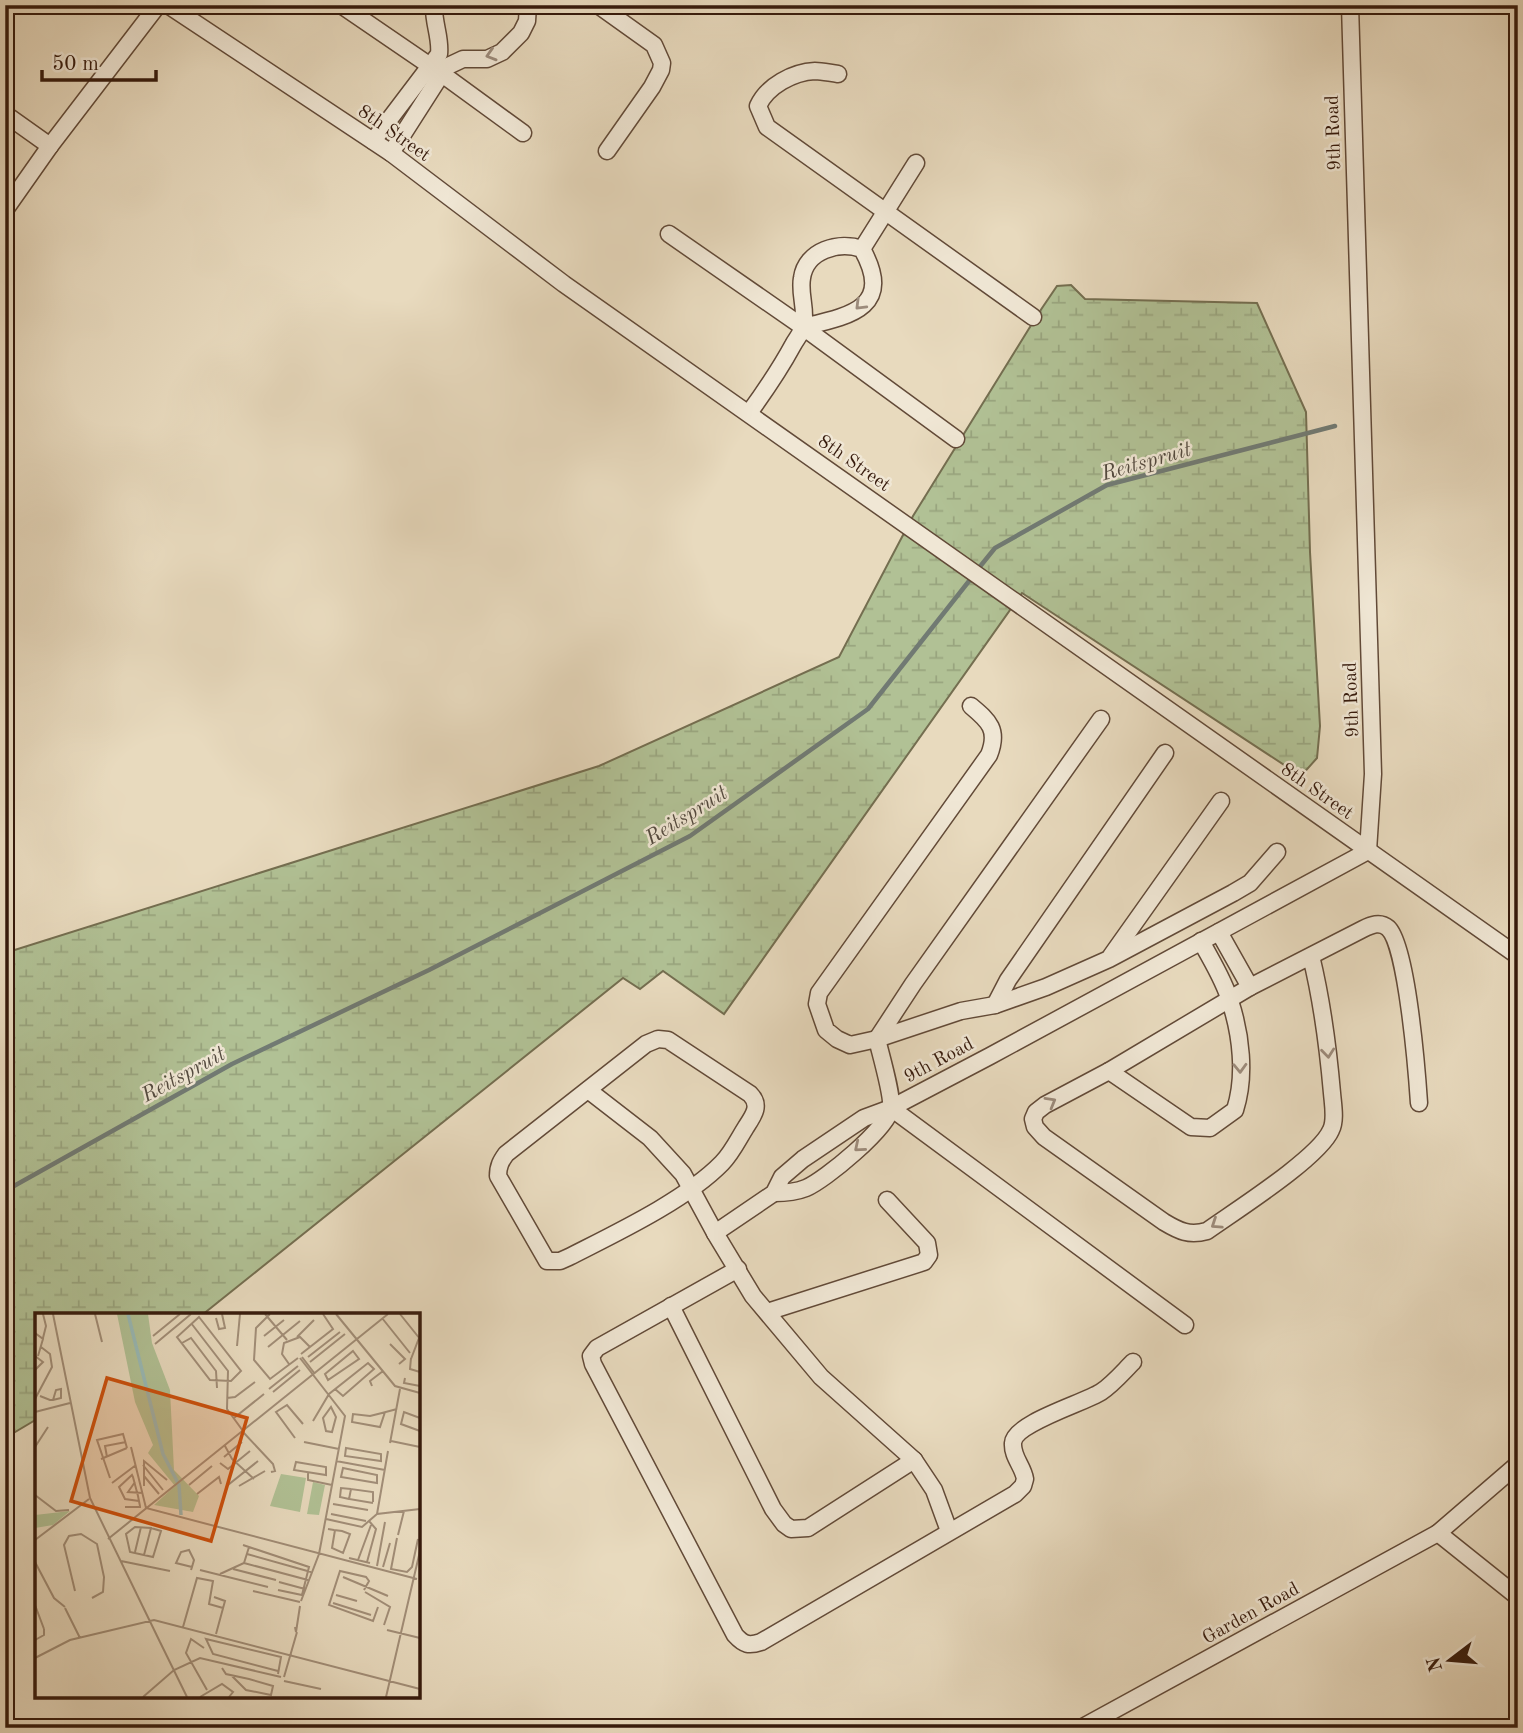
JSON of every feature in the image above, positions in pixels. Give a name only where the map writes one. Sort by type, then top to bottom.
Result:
[{"type":"street","points":[[5,210],[50,146],[158,5]]},
{"type":"street","points":[[341,5],[523,132]]},
{"type":"street","points":[[391,153],[436,69],[440,46],[434,5]]},
{"type":"street","points":[[373,141],[436,69],[463,59],[487,59],[502,52],[521,33],[527,21],[528,5]]},
{"type":"street","points":[[598,5],[654,45],[662,63],[662,70],[652,87],[607,151]]},
{"type":"street","name":"9th Road","points":[[774,1193],[782,1177],[803,1159],[864,1118],[891,1108],[1368,851],[1373,774],[1350,5]]},
{"type":"street","name":"8th Street","points":[[174,8],[391,153],[564,284],[1518,956]]},
{"type":"street","points":[[838,74],[815,71],[792,75],[765,94],[758,110],[767,127],[1033,317]]},
{"type":"street","points":[[5,114],[50,146]]},
{"type":"street","points":[[862,249],[916,163]]},
{"type":"street","points":[[669,234],[803,327],[956,439]]},
{"type":"street","points":[[749,413],[779,370],[803,327],[802,278],[806,266],[816,254],[826,249],[843,246],[862,249]]},
{"type":"street","points":[[803,327],[847,316],[866,303],[873,281],[872,269],[862,249]]},
{"type":"street","points":[[971,706],[988,721],[992,730],[993,745],[989,755],[819,992],[817,1004],[821,1017],[826,1030],[837,1039],[850,1045],[877,1039],[961,1011],[995,1005],[1046,987],[1109,959],[1250,883],[1277,852]]},
{"type":"street","points":[[715,1233],[774,1193],[805,1188],[820,1181],[877,1132],[891,1108],[877,1039],[1101,719]]},
{"type":"street","points":[[995,1005],[1008,980],[1166,753]]},
{"type":"street","points":[[1109,959],[1221,801]]},
{"type":"street","points":[[1311,956],[1328,1050],[1334,1116],[1332,1129],[1324,1141],[1281,1178],[1207,1231],[1195,1234],[1181,1232],[1172,1227],[1065,1153],[1035,1127],[1032,1119],[1045,1105],[1109,1071],[1250,987],[1311,956],[1372,925],[1380,924],[1390,930],[1399,953],[1411,1013],[1419,1103]]},
{"type":"street","points":[[1219,932],[1250,987]]},
{"type":"street","points":[[1109,1071],[1192,1128],[1210,1128],[1235,1110],[1241,1083],[1239,1045],[1230,1000],[1201,941]]},
{"type":"street","points":[[658,1039],[668,1040],[755,1099],[756,1107],[750,1120],[723,1162],[690,1189],[627,1227],[569,1257],[560,1261],[547,1261],[498,1176],[498,1168],[506,1154],[646,1044],[658,1039]]},
{"type":"street","points":[[588,1090],[650,1138],[683,1174],[753,1296],[821,1377],[914,1460],[934,1490],[949,1531]]},
{"type":"street","points":[[891,1108],[1185,1325]]},
{"type":"street","points":[[767,1312],[924,1262],[929,1255],[927,1243],[887,1200]]},
{"type":"street","points":[[738,1269],[597,1348],[591,1356],[735,1635],[748,1645],[761,1642],[1015,1493],[1023,1486],[1024,1473],[1014,1454],[1016,1435],[1039,1419],[1103,1390],[1133,1362]]},
{"type":"street","points":[[671,1306],[773,1509],[791,1529],[808,1528],[914,1460]]},
{"type":"street","name":"Garden Road","points":[[1081,1728],[1438,1533],[1518,1464]]},
{"type":"street","points":[[1438,1533],[1518,1597]]},
{"type":"green space","name":"Reitspruit","points":[[1071,285],[1085,299],[1257,303],[1306,412],[1310,552],[1320,726],[1317,758],[1301,776],[1022,593],[724,1014],[663,971],[640,989],[623,978],[204,1313],[35,1313],[35,1420],[5,1438],[5,953],[599,766],[839,657],[913,516],[1057,286]]},
{"type":"waterway","name":"Reitspruit","points":[[978,569],[995,548],[1107,485],[1335,426]]},
{"type":"waterway","name":"Reitspruit","points":[[5,1191],[232,1064],[429,970],[690,836],[868,709],[973,576]]}]
